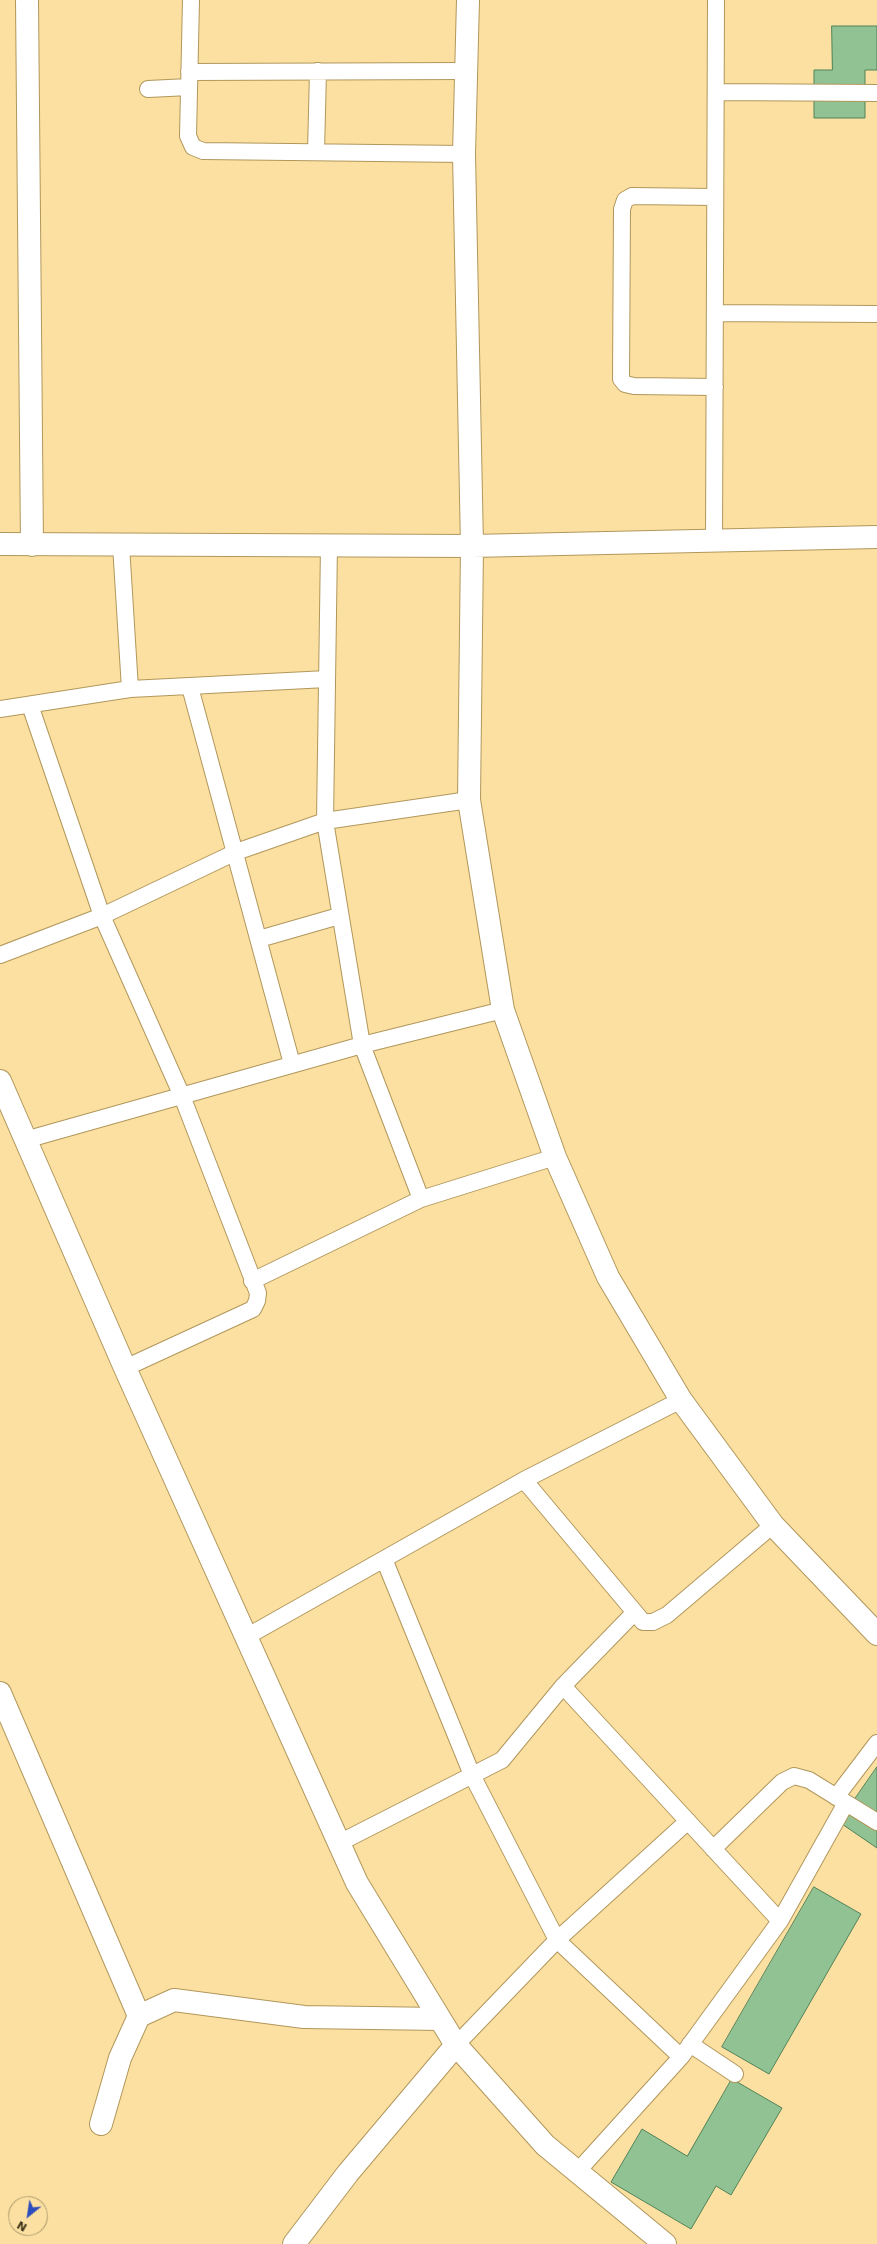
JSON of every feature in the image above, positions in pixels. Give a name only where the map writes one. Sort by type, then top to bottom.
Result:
[{"type":"street","points":[[27,0],[32,545]]},
{"type":"street","points":[[468,0],[464,154],[472,546],[469,800],[503,1010],[555,1157],[608,1277],[681,1400],[773,1525],[877,1634]]},
{"type":"street","points":[[0,544],[472,546],[877,537]]},
{"type":"street","points":[[0,1082],[125,1368],[357,1883],[456,2045],[545,2145],[665,2244]]},
{"type":"street","points":[[0,1693],[139,2016]]},
{"type":"street","points":[[102,2124],[120,2058],[139,2016],[174,2000],[304,2017],[440,2019]]},
{"type":"street","points":[[294,2244],[348,2173],[456,2045]]},
{"type":"lane","points":[[191,0],[188,136],[193,147],[203,151],[464,154]]},
{"type":"lane","points":[[714,541],[716,0]]},
{"type":"lane","points":[[316,152],[318,71]]},
{"type":"lane","points":[[148,89],[189,80],[318,71],[466,71]]},
{"type":"lane","points":[[716,92],[877,93]]},
{"type":"lane","points":[[715,387],[634,386],[626,384],[621,379],[622,209],[625,200],[632,196],[716,197]]},
{"type":"lane","points":[[715,313],[877,314]]},
{"type":"lane","points":[[121,545],[130,689]]},
{"type":"lane","points":[[329,545],[325,821],[339,916],[362,1045],[421,1199]]},
{"type":"lane","points":[[0,709],[130,689],[327,679]]},
{"type":"lane","points":[[190,687],[236,852],[292,1064]]},
{"type":"lane","points":[[30,705],[102,916],[182,1096],[252,1281],[258,1293],[254,1309],[125,1368]]},
{"type":"lane","points":[[0,955],[102,916],[236,852],[325,821],[469,800]]},
{"type":"lane","points":[[259,939],[339,916]]},
{"type":"lane","points":[[25,1140],[292,1064],[503,1010]]},
{"type":"lane","points":[[252,1281],[421,1199],[555,1157]]},
{"type":"lane","points":[[246,1636],[524,1480],[681,1400]]},
{"type":"lane","points":[[524,1480],[634,1614],[643,1622],[653,1622],[666,1615],[773,1525]]},
{"type":"lane","points":[[384,1559],[472,1775],[557,1940],[681,2057]]},
{"type":"lane","points":[[339,1843],[502,1760],[563,1686],[634,1614]]},
{"type":"lane","points":[[563,1686],[780,1921]]},
{"type":"lane","points":[[577,2172],[681,2057],[780,1921],[841,1800],[877,1743]]},
{"type":"lane","points":[[713,1849],[782,1782],[794,1776],[809,1780],[877,1822]]},
{"type":"lane","points":[[456,2045],[557,1940],[688,1821]]},
{"type":"lane","points":[[690,2044],[735,2074]]},
{"type":"building","points":[[832,26],[877,26],[877,70],[865,70],[865,118],[814,118],[814,70],[832,70]]},
{"type":"building","points":[[877,1767],[877,1848],[839,1822]]},
{"type":"building","points":[[814,1887],[861,1914],[769,2074],[722,2047]]},
{"type":"building","points":[[732,2079],[782,2108],[731,2195],[716,2186],[691,2229],[611,2182],[642,2129],[687,2156]]}]
